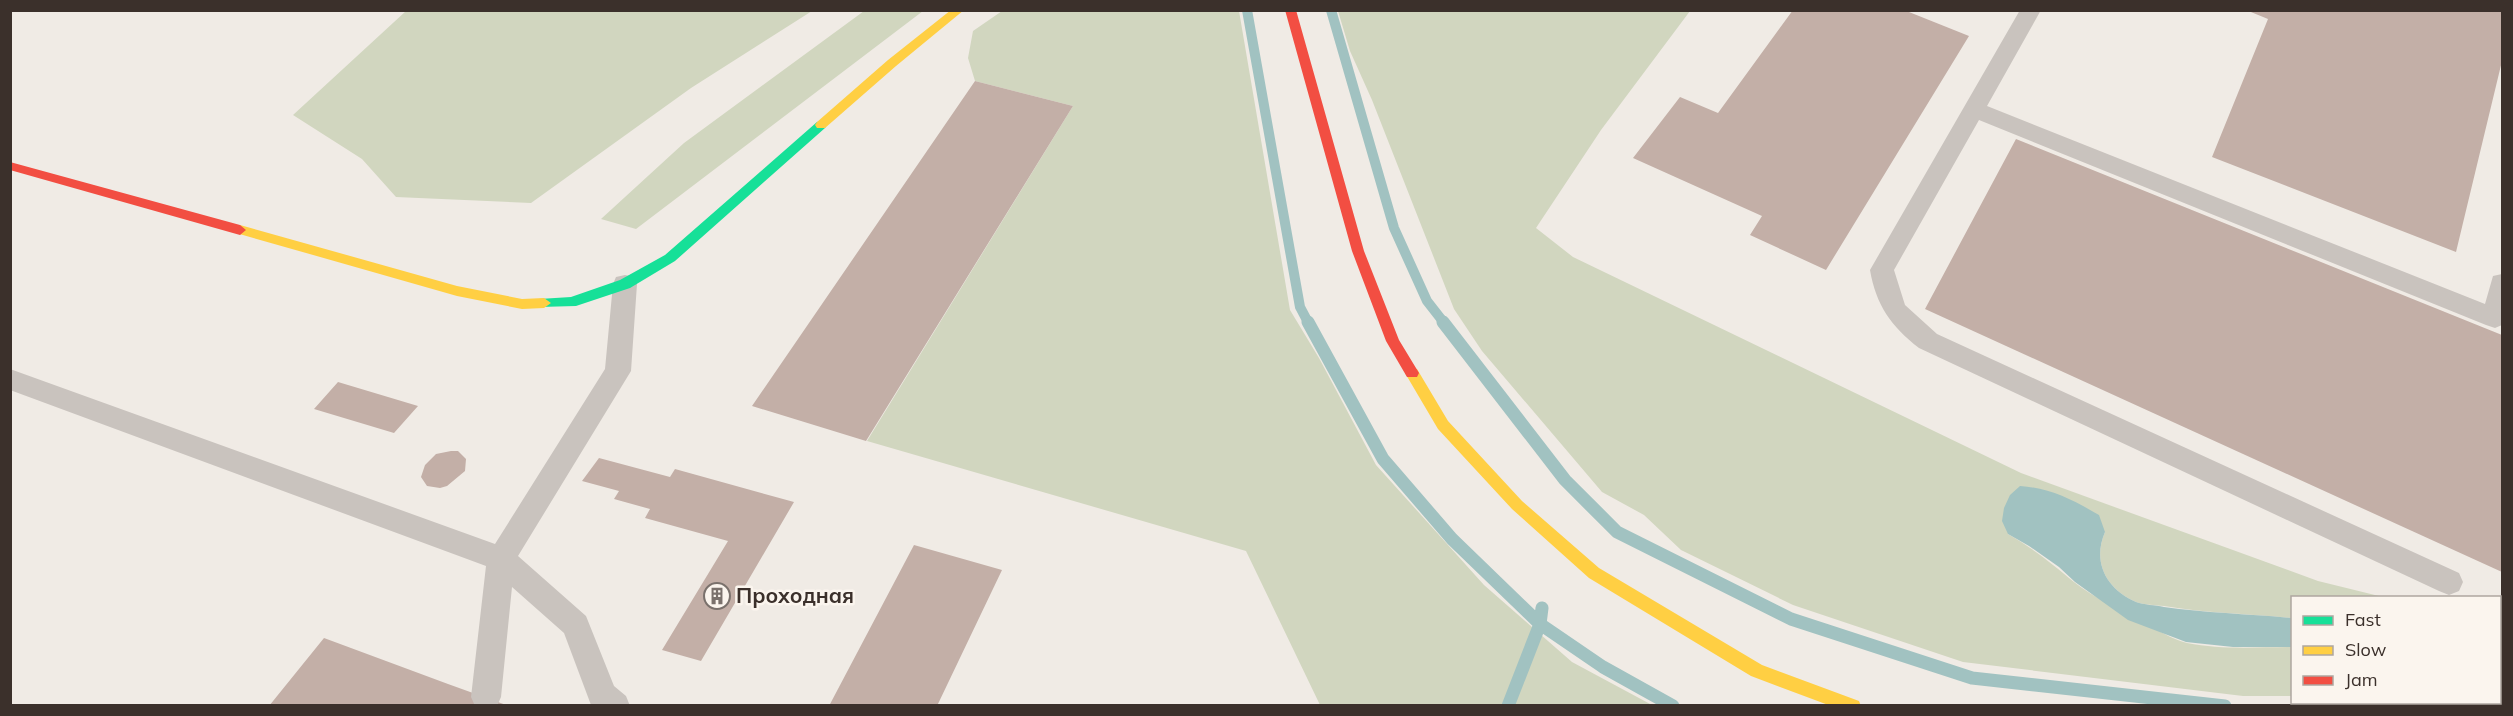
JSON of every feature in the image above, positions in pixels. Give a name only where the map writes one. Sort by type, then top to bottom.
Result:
[{"type":"street","points":[[10,166],[457,291],[522,304],[571,302],[625,284],[670,258],[892,63],[959,10]]},
{"type":"street","points":[[1290,10],[1358,252],[1393,341],[1443,425],[1517,504],[1594,573],[1757,671],[1852,705]]},
{"type":"lane","points":[[2031,10],[1882,270],[1886,296],[1902,321],[1928,341],[2449,582]]},
{"type":"lane","points":[[1974,109],[2495,318],[2502,283]]},
{"type":"lane","points":[[486,697],[501,559],[618,371],[625,284]]},
{"type":"lane","points":[[15,386],[501,559],[576,625],[604,702]]},
{"type":"green space","points":[[406,11],[812,11],[691,88],[531,203],[396,197],[362,159],[293,115]]},
{"type":"green space","points":[[864,11],[923,11],[636,229],[601,219],[684,143]]},
{"type":"green space","points":[[1002,11],[1239,11],[1290,310],[1319,358],[1376,465],[1484,585],[1572,662],[1652,705],[1320,705],[1246,551],[867,441],[1073,106],[975,81],[968,58],[973,31]]},
{"type":"green space","points":[[1338,11],[1690,11],[1601,130],[1536,228],[1573,257],[2021,473],[2318,581],[2379,596],[2291,596],[2291,618],[2142,604],[2117,590],[2104,573],[2100,554],[2105,532],[2008,534],[2050,562],[2090,593],[2175,639],[2213,647],[2291,647],[2291,696],[2243,696],[1963,662],[1793,605],[1681,550],[1644,515],[1602,492],[1482,351],[1454,309],[1372,100],[1350,51]]},
{"type":"water","points":[[2020,486],[2041,489],[2080,504],[2099,515],[2105,532],[2100,554],[2104,573],[2117,590],[2136,602],[2196,611],[2291,618],[2291,647],[2233,647],[2186,642],[2128,620],[2075,582],[2059,567],[2008,534],[2002,521],[2004,508],[2010,495]]},
{"type":"building","points":[[1793,10],[1904,10],[1969,36],[1826,270],[1750,235],[1762,216],[1633,158],[1680,97],[1718,113]]},
{"type":"building","points":[[2246,10],[2502,10],[2502,61],[2456,252],[2212,157],[2268,19]]},
{"type":"building","points":[[975,81],[1073,106],[866,441],[752,406]]},
{"type":"building","points":[[2016,139],[2502,335],[2502,572],[1925,309]]},
{"type":"building","points":[[338,382],[418,406],[394,433],[314,409]]},
{"type":"building","points":[[458,451],[466,459],[465,471],[447,486],[440,488],[427,486],[421,477],[425,465],[436,454]]},
{"type":"building","name":"Проходная","points":[[599,458],[670,477],[675,469],[794,502],[701,661],[662,650],[728,541],[645,518],[650,509],[614,499],[619,491],[582,481]]},
{"type":"building","points":[[914,545],[1002,570],[937,706],[829,706]]},
{"type":"building","points":[[324,638],[448,684],[509,706],[269,706]]},
{"type":"waterway","points":[[1247,10],[1300,307],[1309,324]]},
{"type":"waterway","points":[[1331,10],[1394,228],[1427,301],[1445,324]]},
{"type":"waterway","points":[[1308,322],[1383,459],[1452,539],[1540,624]]},
{"type":"waterway","points":[[1443,322],[1565,480],[1617,532],[1791,619],[1972,678],[2225,706]]},
{"type":"waterway","points":[[1540,624],[1542,608]]},
{"type":"waterway","points":[[1508,706],[1540,624]]},
{"type":"waterway","points":[[1540,624],[1603,667],[1673,706]]},
{"type":"traffic: fast","points":[[544,303],[571,302],[625,284],[670,258],[821,125]]},
{"type":"traffic: slow","points":[[821,125],[892,63],[959,10]]},
{"type":"traffic: slow","points":[[240,230],[457,291],[522,304],[544,303]]},
{"type":"traffic: slow","points":[[1412,373],[1443,425],[1517,505],[1594,573],[1757,671],[1853,706]]},
{"type":"traffic: jam","points":[[1290,10],[1358,251],[1393,341],[1412,373]]},
{"type":"traffic: jam","points":[[10,166],[240,230]]},
{"type":"place","name":"Проходная","points":[[717,596]]}]
